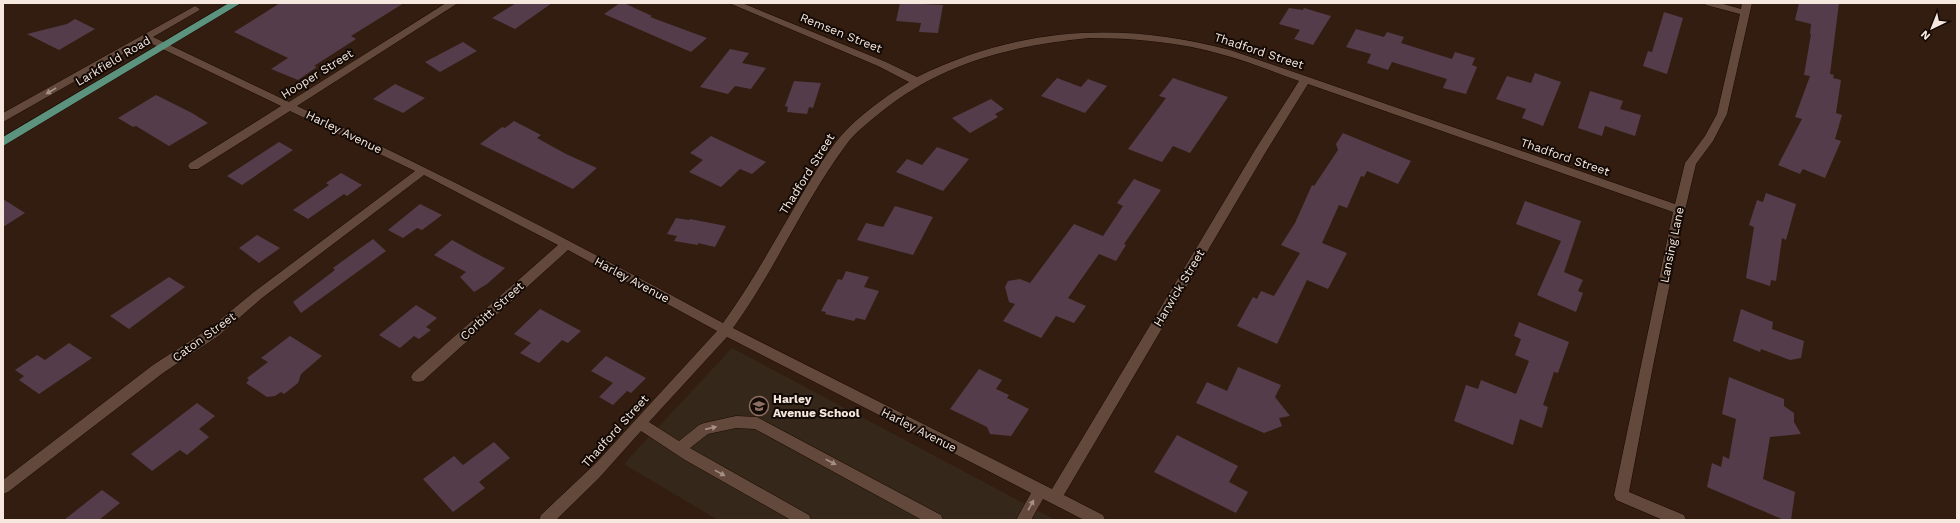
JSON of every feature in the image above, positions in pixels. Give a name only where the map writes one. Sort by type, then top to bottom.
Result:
[{"type":"main road","name":"Larkfield Road","points":[[3,142],[236,3]]},
{"type":"street","name":"Hooper Street","points":[[194,166],[453,3]]},
{"type":"street","name":"Remsen Street","points":[[734,3],[882,64],[916,81]]},
{"type":"street","points":[[1709,3],[1746,8]]},
{"type":"street","name":"Lansing Lane","points":[[1678,520],[1621,495],[1646,366],[1679,210],[1691,163],[1709,138],[1722,114],[1746,8]]},
{"type":"street","points":[[3,118],[194,9]]},
{"type":"street","name":"Thadford Street","points":[[546,520],[601,467],[725,330],[843,140],[878,107],[916,81],[960,61],[994,50],[1026,43],[1077,36],[1125,35],[1175,41],[1226,52],[1679,210]]},
{"type":"street","name":"Harley Avenue","points":[[145,36],[423,170],[567,244],[725,330],[914,428],[1055,497],[1098,520]]},
{"type":"street","name":"Harwick Street","points":[[1055,497],[1259,153],[1305,80]]},
{"type":"street","name":"Caton Street","points":[[3,488],[158,369],[214,332],[258,295],[423,170]]},
{"type":"street","name":"Corbitt Street","points":[[418,377],[567,244]]},
{"type":"street","points":[[679,449],[704,429],[736,422],[757,423],[936,520]]},
{"type":"street","points":[[640,423],[679,449],[804,520]]},
{"type":"street","points":[[1023,520],[1040,490]]},
{"type":"shaded area","name":"Harley Avenue School","points":[[732,348],[1055,520],[718,520],[624,464]]},
{"type":"building","points":[[280,3],[404,3],[351,36],[356,39],[314,66],[317,67],[298,80],[271,69],[288,58],[234,32]]},
{"type":"building","points":[[516,3],[552,3],[515,29],[492,18]]},
{"type":"building","points":[[620,3],[626,4],[652,16],[650,17],[707,38],[691,52],[604,14]]},
{"type":"building","points":[[900,3],[943,5],[938,33],[919,32],[921,23],[896,21]]},
{"type":"building","points":[[1799,3],[1839,3],[1830,74],[1834,75],[1833,78],[1841,80],[1836,113],[1842,115],[1835,139],[1841,141],[1825,178],[1803,169],[1800,174],[1778,165],[1802,119],[1795,117],[1810,76],[1804,75],[1811,34],[1811,24],[1795,20]]},
{"type":"building","points":[[1289,8],[1303,10],[1304,8],[1331,16],[1313,45],[1294,39],[1300,30],[1279,24]]},
{"type":"building","points":[[1664,12],[1683,18],[1667,74],[1643,66],[1648,51],[1652,52]]},
{"type":"building","points":[[75,19],[95,29],[59,50],[27,34],[67,24]]},
{"type":"building","points":[[1356,29],[1384,37],[1387,32],[1404,37],[1401,43],[1452,59],[1455,52],[1475,58],[1472,65],[1477,67],[1466,94],[1443,88],[1447,79],[1392,62],[1388,70],[1367,63],[1371,54],[1346,47]]},
{"type":"building","points":[[463,42],[477,51],[440,72],[425,62]]},
{"type":"building","points":[[730,49],[749,53],[742,63],[766,68],[751,89],[735,86],[728,94],[700,87]]},
{"type":"building","points":[[1535,73],[1561,82],[1543,126],[1522,118],[1526,109],[1496,99],[1507,76],[1531,83]]},
{"type":"building","points":[[1057,78],[1081,87],[1088,79],[1107,86],[1085,113],[1041,96]]},
{"type":"building","points":[[1173,78],[1228,97],[1190,153],[1173,146],[1162,162],[1128,149],[1166,98],[1159,96]]},
{"type":"building","points":[[794,81],[821,83],[813,108],[809,107],[807,114],[787,112],[788,107],[785,106]]},
{"type":"building","points":[[395,84],[425,98],[403,113],[373,99]]},
{"type":"building","points":[[1590,91],[1623,101],[1620,109],[1641,115],[1635,136],[1605,126],[1602,136],[1578,128]]},
{"type":"building","points":[[156,95],[192,113],[208,123],[169,146],[136,126],[133,127],[118,118]]},
{"type":"building","points":[[991,99],[1004,109],[995,114],[998,117],[970,133],[952,118]]},
{"type":"building","points":[[514,121],[541,135],[537,138],[566,154],[597,168],[573,189],[480,144],[502,127],[505,128]]},
{"type":"building","points":[[1343,133],[1411,161],[1398,184],[1367,171],[1364,177],[1361,176],[1347,208],[1339,205],[1322,243],[1347,253],[1328,289],[1307,280],[1277,344],[1237,326],[1253,297],[1257,299],[1261,291],[1274,296],[1300,253],[1281,245],[1295,223],[1312,185],[1314,186],[1338,150],[1336,144]]},
{"type":"building","points":[[711,136],[766,162],[752,174],[740,169],[721,187],[689,172],[703,160],[690,153]]},
{"type":"building","points":[[279,142],[293,150],[242,185],[227,176]]},
{"type":"building","points":[[937,147],[969,159],[943,191],[896,172],[907,159],[922,165]]},
{"type":"building","points":[[341,173],[362,185],[347,196],[344,194],[308,219],[293,210],[329,185],[326,183]]},
{"type":"building","points":[[1134,179],[1161,190],[1124,244],[1126,245],[1116,261],[1099,254],[1068,298],[1086,306],[1074,323],[1056,316],[1041,338],[1003,321],[1015,304],[1009,302],[1005,287],[1008,281],[1020,279],[1030,283],[1074,224],[1103,236],[1123,206],[1117,203]]},
{"type":"building","points":[[1766,193],[1796,204],[1786,240],[1782,238],[1776,281],[1771,280],[1770,286],[1746,278],[1754,227],[1749,225],[1757,200],[1763,202]]},
{"type":"building","points":[[3,199],[25,213],[3,227]]},
{"type":"building","points":[[1525,201],[1581,221],[1564,272],[1583,280],[1578,291],[1583,293],[1576,312],[1537,295],[1561,241],[1516,224]]},
{"type":"building","points":[[420,204],[442,215],[422,230],[417,228],[403,238],[388,230]]},
{"type":"building","points":[[895,206],[933,217],[913,255],[857,240],[866,223],[883,227]]},
{"type":"building","points":[[676,218],[690,219],[726,226],[715,247],[698,243],[698,245],[674,241],[677,236],[667,234]]},
{"type":"building","points":[[257,235],[280,248],[259,263],[239,248]]},
{"type":"building","points":[[373,239],[386,251],[301,313],[293,302],[335,270],[333,268]]},
{"type":"building","points":[[452,240],[505,268],[487,284],[474,292],[460,277],[466,272],[434,255]]},
{"type":"building","points":[[846,271],[869,277],[864,287],[879,291],[865,320],[856,318],[854,321],[825,314],[826,312],[821,311],[838,279],[842,280]]},
{"type":"building","points":[[169,277],[185,287],[129,329],[110,316]]},
{"type":"building","points":[[416,305],[437,318],[426,327],[431,330],[419,339],[414,336],[400,348],[379,335]]},
{"type":"building","points":[[540,309],[581,331],[568,343],[562,340],[539,363],[520,353],[531,343],[514,334]]},
{"type":"building","points":[[1741,309],[1773,322],[1772,329],[1804,341],[1801,358],[1790,360],[1761,349],[1760,352],[1733,341]]},
{"type":"building","points":[[1519,322],[1569,342],[1558,373],[1554,372],[1543,405],[1548,407],[1542,428],[1520,419],[1513,445],[1454,421],[1466,385],[1478,389],[1481,380],[1516,394],[1529,361],[1515,355],[1521,339],[1514,336]]},
{"type":"building","points":[[290,336],[322,356],[301,374],[298,383],[284,394],[281,392],[275,396],[267,397],[246,383],[249,380],[247,378],[268,362],[261,358]]},
{"type":"building","points":[[69,343],[92,358],[39,394],[19,380],[24,376],[15,370],[37,355],[45,360]]},
{"type":"building","points":[[606,356],[646,378],[631,393],[627,391],[613,405],[599,397],[613,383],[591,371]]},
{"type":"building","points":[[1238,367],[1281,385],[1275,397],[1290,416],[1279,418],[1282,426],[1264,433],[1196,403],[1207,382],[1227,391]]},
{"type":"building","points":[[979,369],[1002,380],[996,389],[1009,395],[1007,398],[1029,409],[1011,436],[990,434],[987,427],[950,409]]},
{"type":"building","points":[[1729,377],[1784,399],[1784,406],[1794,413],[1794,422],[1801,434],[1770,437],[1763,479],[1795,492],[1791,520],[1784,520],[1707,487],[1712,463],[1721,467],[1723,456],[1729,459],[1736,419],[1722,414]]},
{"type":"building","points":[[197,403],[215,416],[199,429],[209,437],[187,455],[180,450],[152,471],[131,454]]},
{"type":"building","points":[[1177,435],[1238,466],[1229,482],[1248,492],[1236,513],[1154,472]]},
{"type":"building","points":[[494,442],[510,458],[479,482],[485,488],[453,512],[423,479],[454,456],[463,465]]},
{"type":"building","points":[[102,490],[120,503],[99,520],[64,520]]},
{"type":"place","name":"Harley Avenue School","points":[[759,406]]}]
